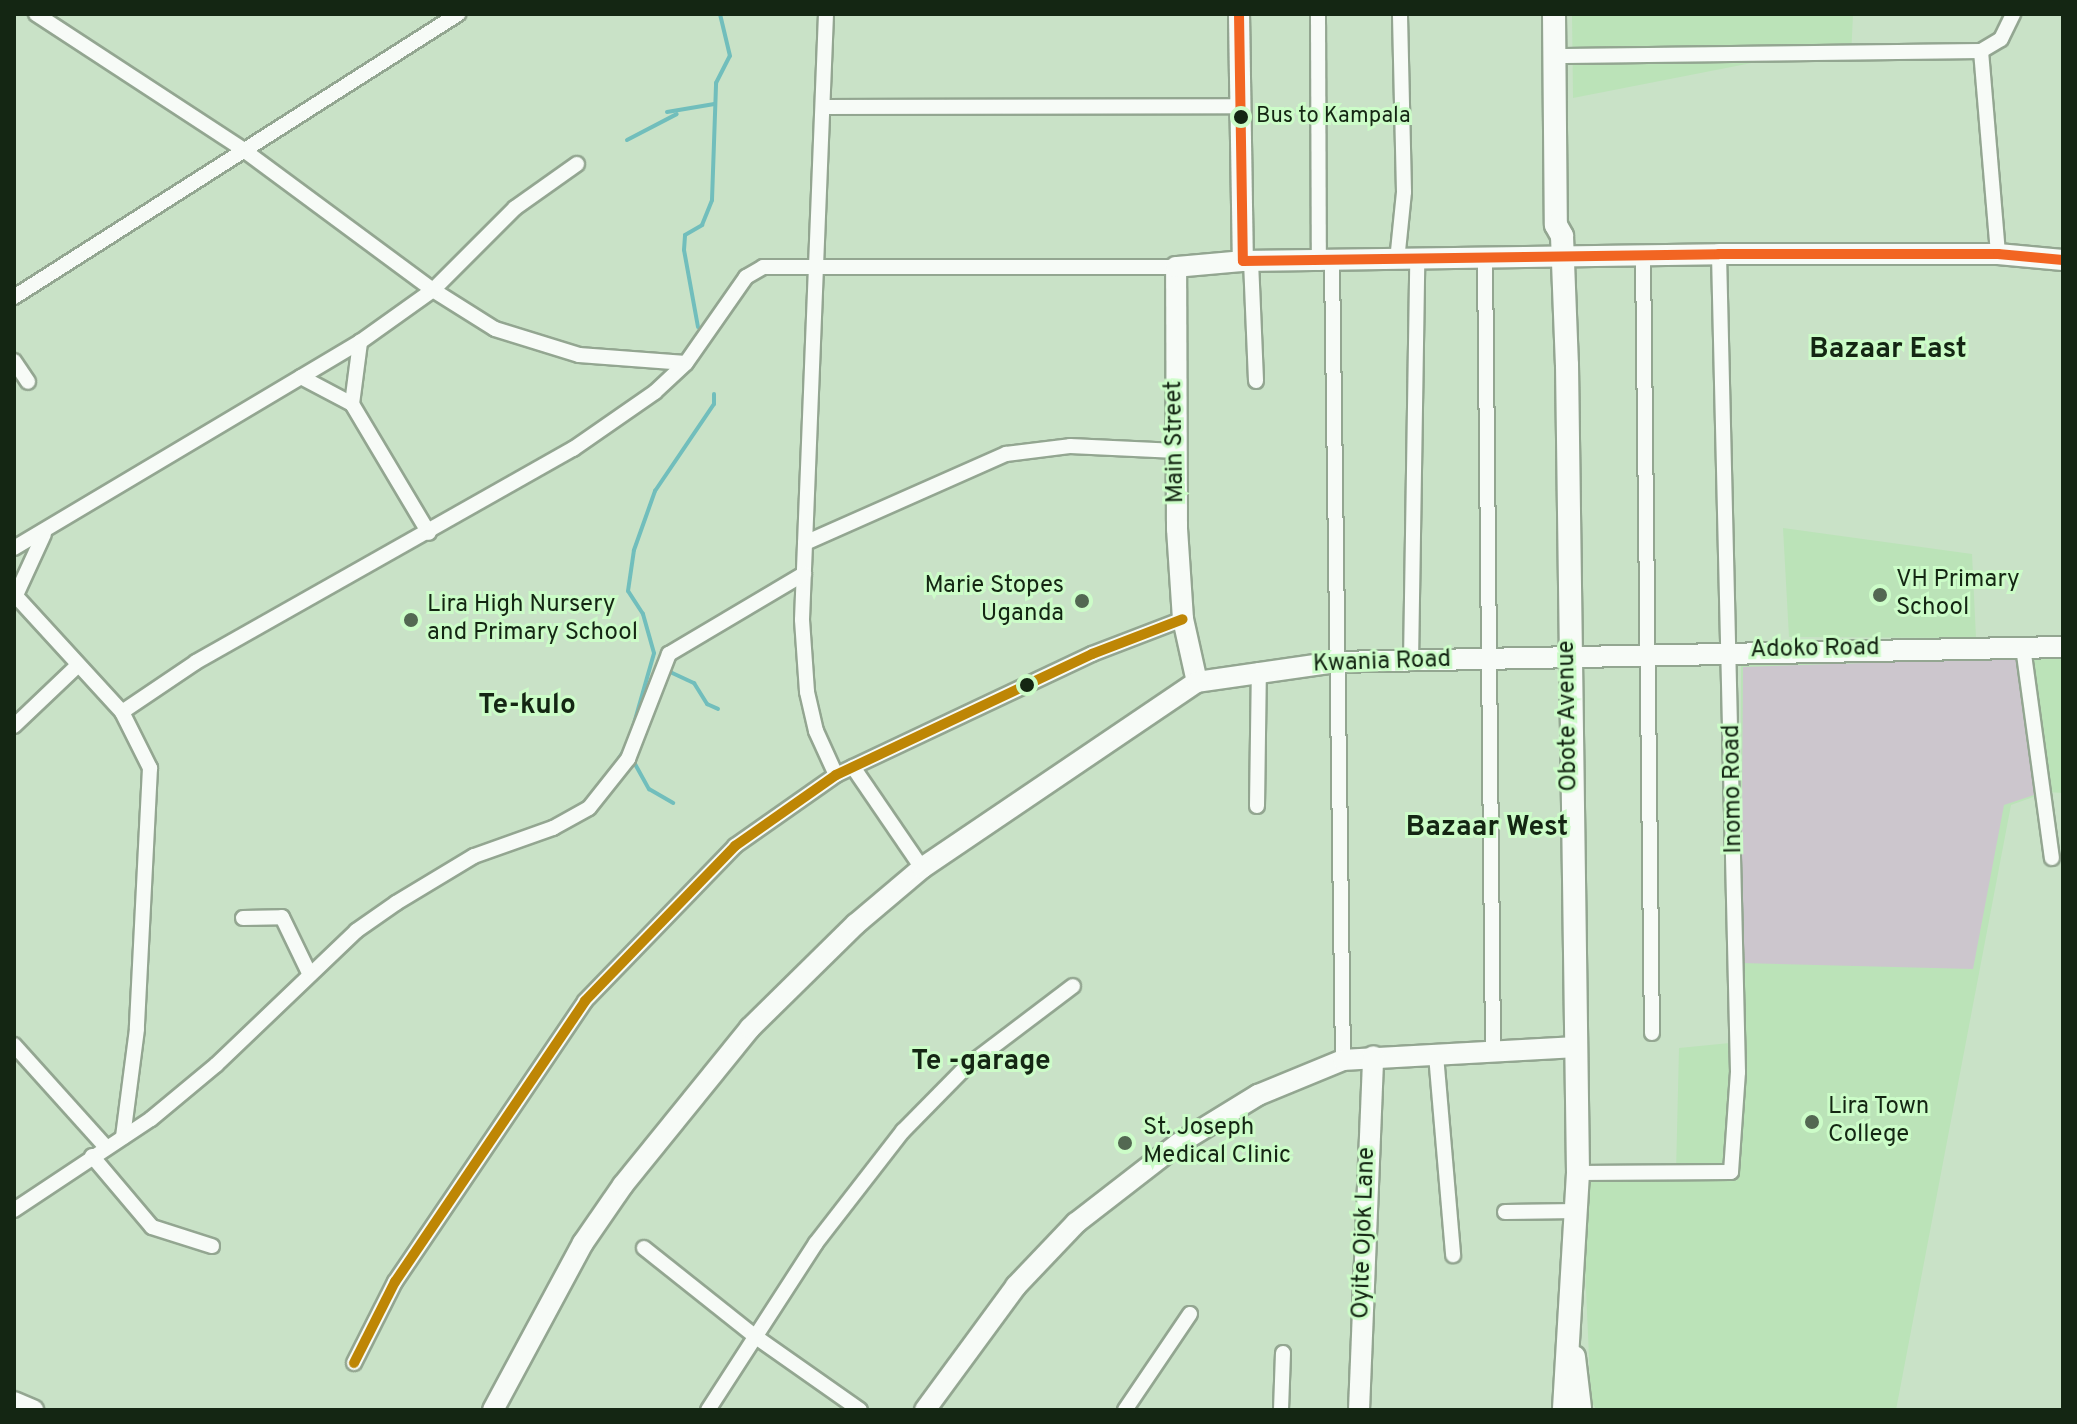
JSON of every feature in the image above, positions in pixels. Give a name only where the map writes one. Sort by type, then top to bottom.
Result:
[{"type":"main road","name":"Obote Avenue","points":[[1554,14],[1556,225],[1562,236],[1563,259],[1578,1173],[1571,1340],[1578,1410]]},
{"type":"main road","name":"Obote Avenue","points":[[1562,236],[1567,225],[1565,14]]},
{"type":"street","points":[[36,14],[245,151],[433,290],[495,329],[539,346],[625,362],[686,363]]},
{"type":"street","points":[[14,297],[458,14]]},
{"type":"street","points":[[826,14],[825,107],[804,574],[807,692],[816,731],[836,775]]},
{"type":"street","points":[[1239,14],[1238,106],[1256,381]]},
{"type":"street","points":[[1318,14],[1343,1060]]},
{"type":"street","points":[[1400,14],[1407,261],[1411,662]]},
{"type":"street","points":[[1565,56],[1981,51],[2001,39],[2013,14]]},
{"type":"street","points":[[1981,51],[1998,254]]},
{"type":"street","points":[[825,107],[1238,106]]},
{"type":"street","points":[[14,548],[44,534],[360,342],[433,290],[515,208],[577,164]]},
{"type":"street","points":[[122,712],[196,662],[573,449],[655,392],[686,363],[756,270],[1176,267],[1247,261],[1326,263],[1719,254],[1998,254],[2063,260]]},
{"type":"street","name":"Inomo Road","points":[[1578,1173],[1731,1172],[1738,1072],[1732,650],[1719,254]]},
{"type":"street","points":[[1643,256],[1652,1033]]},
{"type":"street","points":[[1485,259],[1493,1051]]},
{"type":"street","name":"Main Street","points":[[1176,267],[1177,451],[1183,619],[1197,682]]},
{"type":"street","points":[[352,404],[360,342]]},
{"type":"street","points":[[14,361],[28,382]]},
{"type":"street","points":[[301,377],[352,404],[429,533]]},
{"type":"street","points":[[805,543],[1006,454],[1070,446],[1177,451]]},
{"type":"street","points":[[44,534],[15,594],[122,712],[150,768],[137,1029],[123,1137]]},
{"type":"street","points":[[14,1210],[123,1137],[216,1065],[356,931],[474,856],[553,828],[589,808],[628,759],[669,654],[804,574]]},
{"type":"street","points":[[354,1363],[404,1269],[585,1001],[735,846],[836,775],[1092,654],[1183,619]]},
{"type":"street","points":[[2023,647],[2052,858]]},
{"type":"street","name":"Adoko Road","points":[[1568,656],[1732,650],[2063,647]]},
{"type":"street","name":"Kwania Road","points":[[1197,682],[1259,670],[1335,662],[1568,656]]},
{"type":"street","points":[[14,726],[78,665]]},
{"type":"street","points":[[1257,806],[1259,670]]},
{"type":"street","points":[[493,1410],[583,1243],[662,1136],[770,1007],[922,868],[1197,682]]},
{"type":"street","points":[[853,767],[922,868]]},
{"type":"street","points":[[243,918],[282,917],[310,975]]},
{"type":"street","points":[[708,1410],[816,1243],[931,1098],[1073,986]]},
{"type":"street","points":[[14,1045],[106,1147]]},
{"type":"street","points":[[925,1410],[1016,1286],[1087,1214],[1178,1144],[1248,1101],[1343,1060],[1576,1047]]},
{"type":"street","points":[[1436,1055],[1453,1255]]},
{"type":"street","name":"Oyite Ojok Lane","points":[[1359,1410],[1373,1056]]},
{"type":"street","points":[[92,1156],[152,1227],[212,1246]]},
{"type":"street","points":[[1505,1212],[1578,1211]]},
{"type":"street","points":[[644,1248],[756,1337],[860,1410]]},
{"type":"street","points":[[1125,1410],[1190,1314]]},
{"type":"street","points":[[1281,1410],[1283,1353]]},
{"type":"street","points":[[14,1402],[33,1410]]},
{"type":"shaded area","points":[[1572,14],[1853,14],[1851,58],[1772,59],[1573,98]]},
{"type":"shaded area","name":"VH Primary School","points":[[1783,528],[1972,554],[1976,638],[1789,637]]},
{"type":"shaded area","points":[[2063,655],[2063,793],[2047,792],[2011,805],[1896,1410],[1597,1410],[1591,1402],[1581,1177],[1676,1172],[1679,1048],[1740,1042],[1741,665]]},
{"type":"shaded area","points":[[2022,658],[2040,793],[2004,805],[1973,969],[1741,963],[1743,667]]},
{"type":"waterway","points":[[698,327],[684,250],[685,235],[702,225],[712,200],[716,83],[730,56],[720,14]]},
{"type":"waterway","points":[[667,112],[714,104]]},
{"type":"waterway","points":[[627,140],[677,114]]},
{"type":"waterway","points":[[631,734],[654,653],[643,614],[628,591],[634,550],[655,491],[714,404],[714,394]]},
{"type":"waterway","points":[[668,671],[694,683],[707,704],[718,709]]},
{"type":"waterway","points":[[612,769],[627,746]]},
{"type":"waterway","points":[[635,764],[649,789],[673,803]]},
{"type":"transit line","points":[[1239,14],[1243,261],[1719,254],[1998,254],[2063,260]]},
{"type":"transit line","points":[[354,1363],[395,1282],[585,1001],[735,846],[836,775],[1092,654],[1183,619]]},
{"type":"place","name":"Bus to Kampala","points":[[1241,117]]},
{"type":"place","name":"VH Primary School","points":[[1880,595]]},
{"type":"place","name":"Marie Stopes Uganda","points":[[1082,601]]},
{"type":"place","name":"Lira High Nursery and Primary School","points":[[411,620]]},
{"type":"place","name":"Lira Town College","points":[[1812,1122]]},
{"type":"place","name":"St. Joseph Medical Clinic","points":[[1125,1143]]},
{"type":"district","name":"Bazaar East","points":[[1888,350]]},
{"type":"district","name":"Te-kulo","points":[[527,706]]},
{"type":"district","name":"Bazaar West","points":[[1487,828]]},
{"type":"district","name":"Te -garage","points":[[981,1062]]}]
